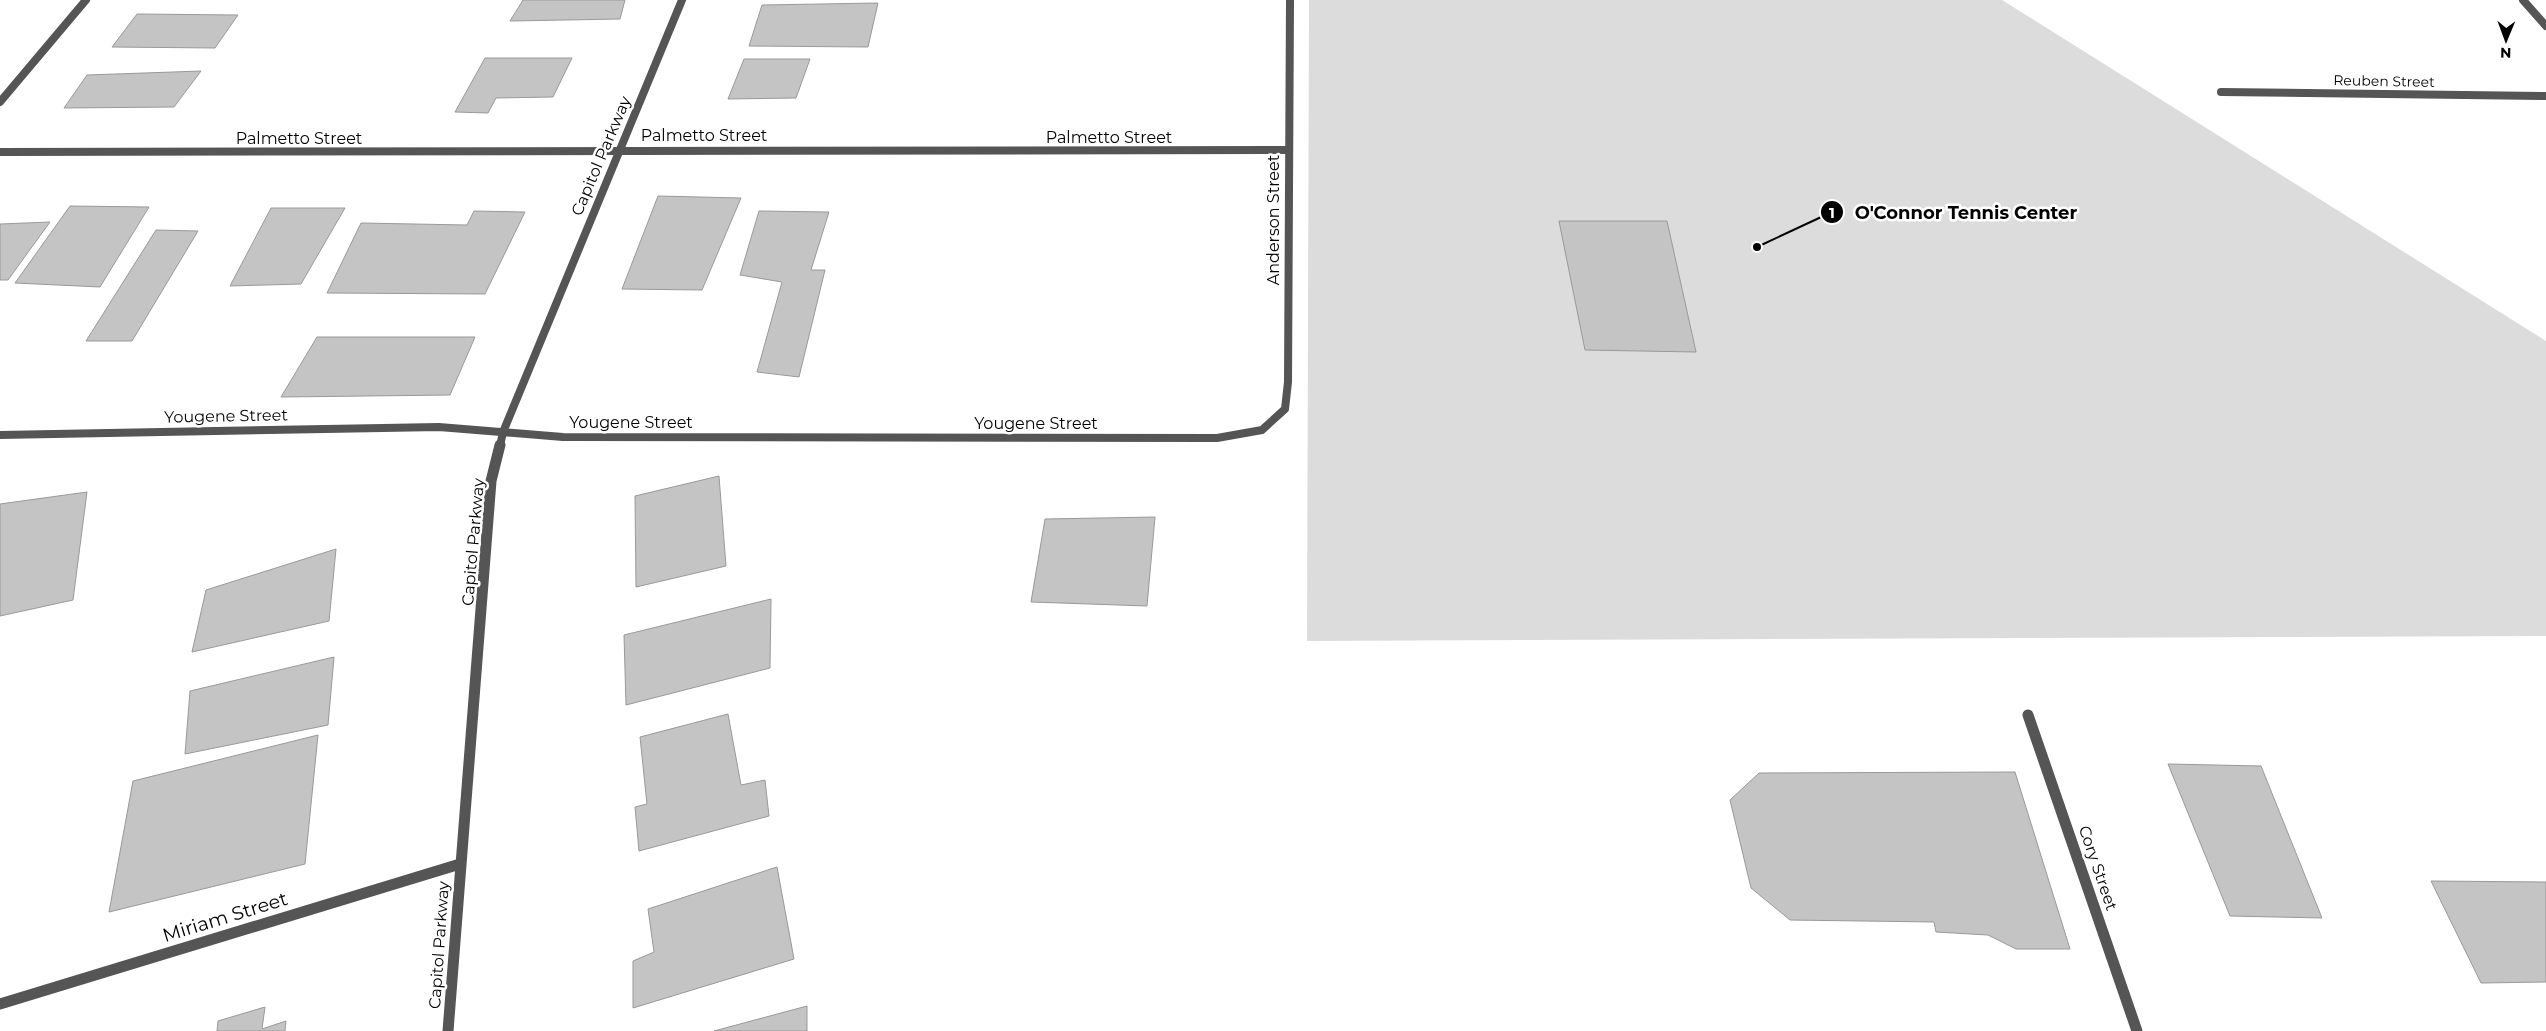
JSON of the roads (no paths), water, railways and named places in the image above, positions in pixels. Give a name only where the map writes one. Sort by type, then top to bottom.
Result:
[{"type":"street","points":[[0,102],[86,0]]},
{"type":"street","name":"Capitol Parkway","points":[[448,1031],[491,481],[504,432],[682,0]]},
{"type":"street","name":"Anderson Street","points":[[1262,430],[1284,410],[1288,382],[1290,0]]},
{"type":"street","points":[[2523,0],[2546,26]]},
{"type":"street","name":"Reuben Street","points":[[2221,92],[2546,96]]},
{"type":"street","name":"Palmetto Street","points":[[0,152],[546,153],[564,150],[620,150],[1211,152],[1288,150]]},
{"type":"street","name":"Yougene Street","points":[[0,435],[439,427],[563,437],[1217,438],[1262,430]]},
{"type":"street","name":"Cory Street","points":[[2028,715],[2137,1031]]},
{"type":"street","name":"Miriam Street","points":[[0,1004],[368,894],[460,864]]},
{"type":"place","name":"O'Connor Tennis Center","points":[[1757,247]]}]
